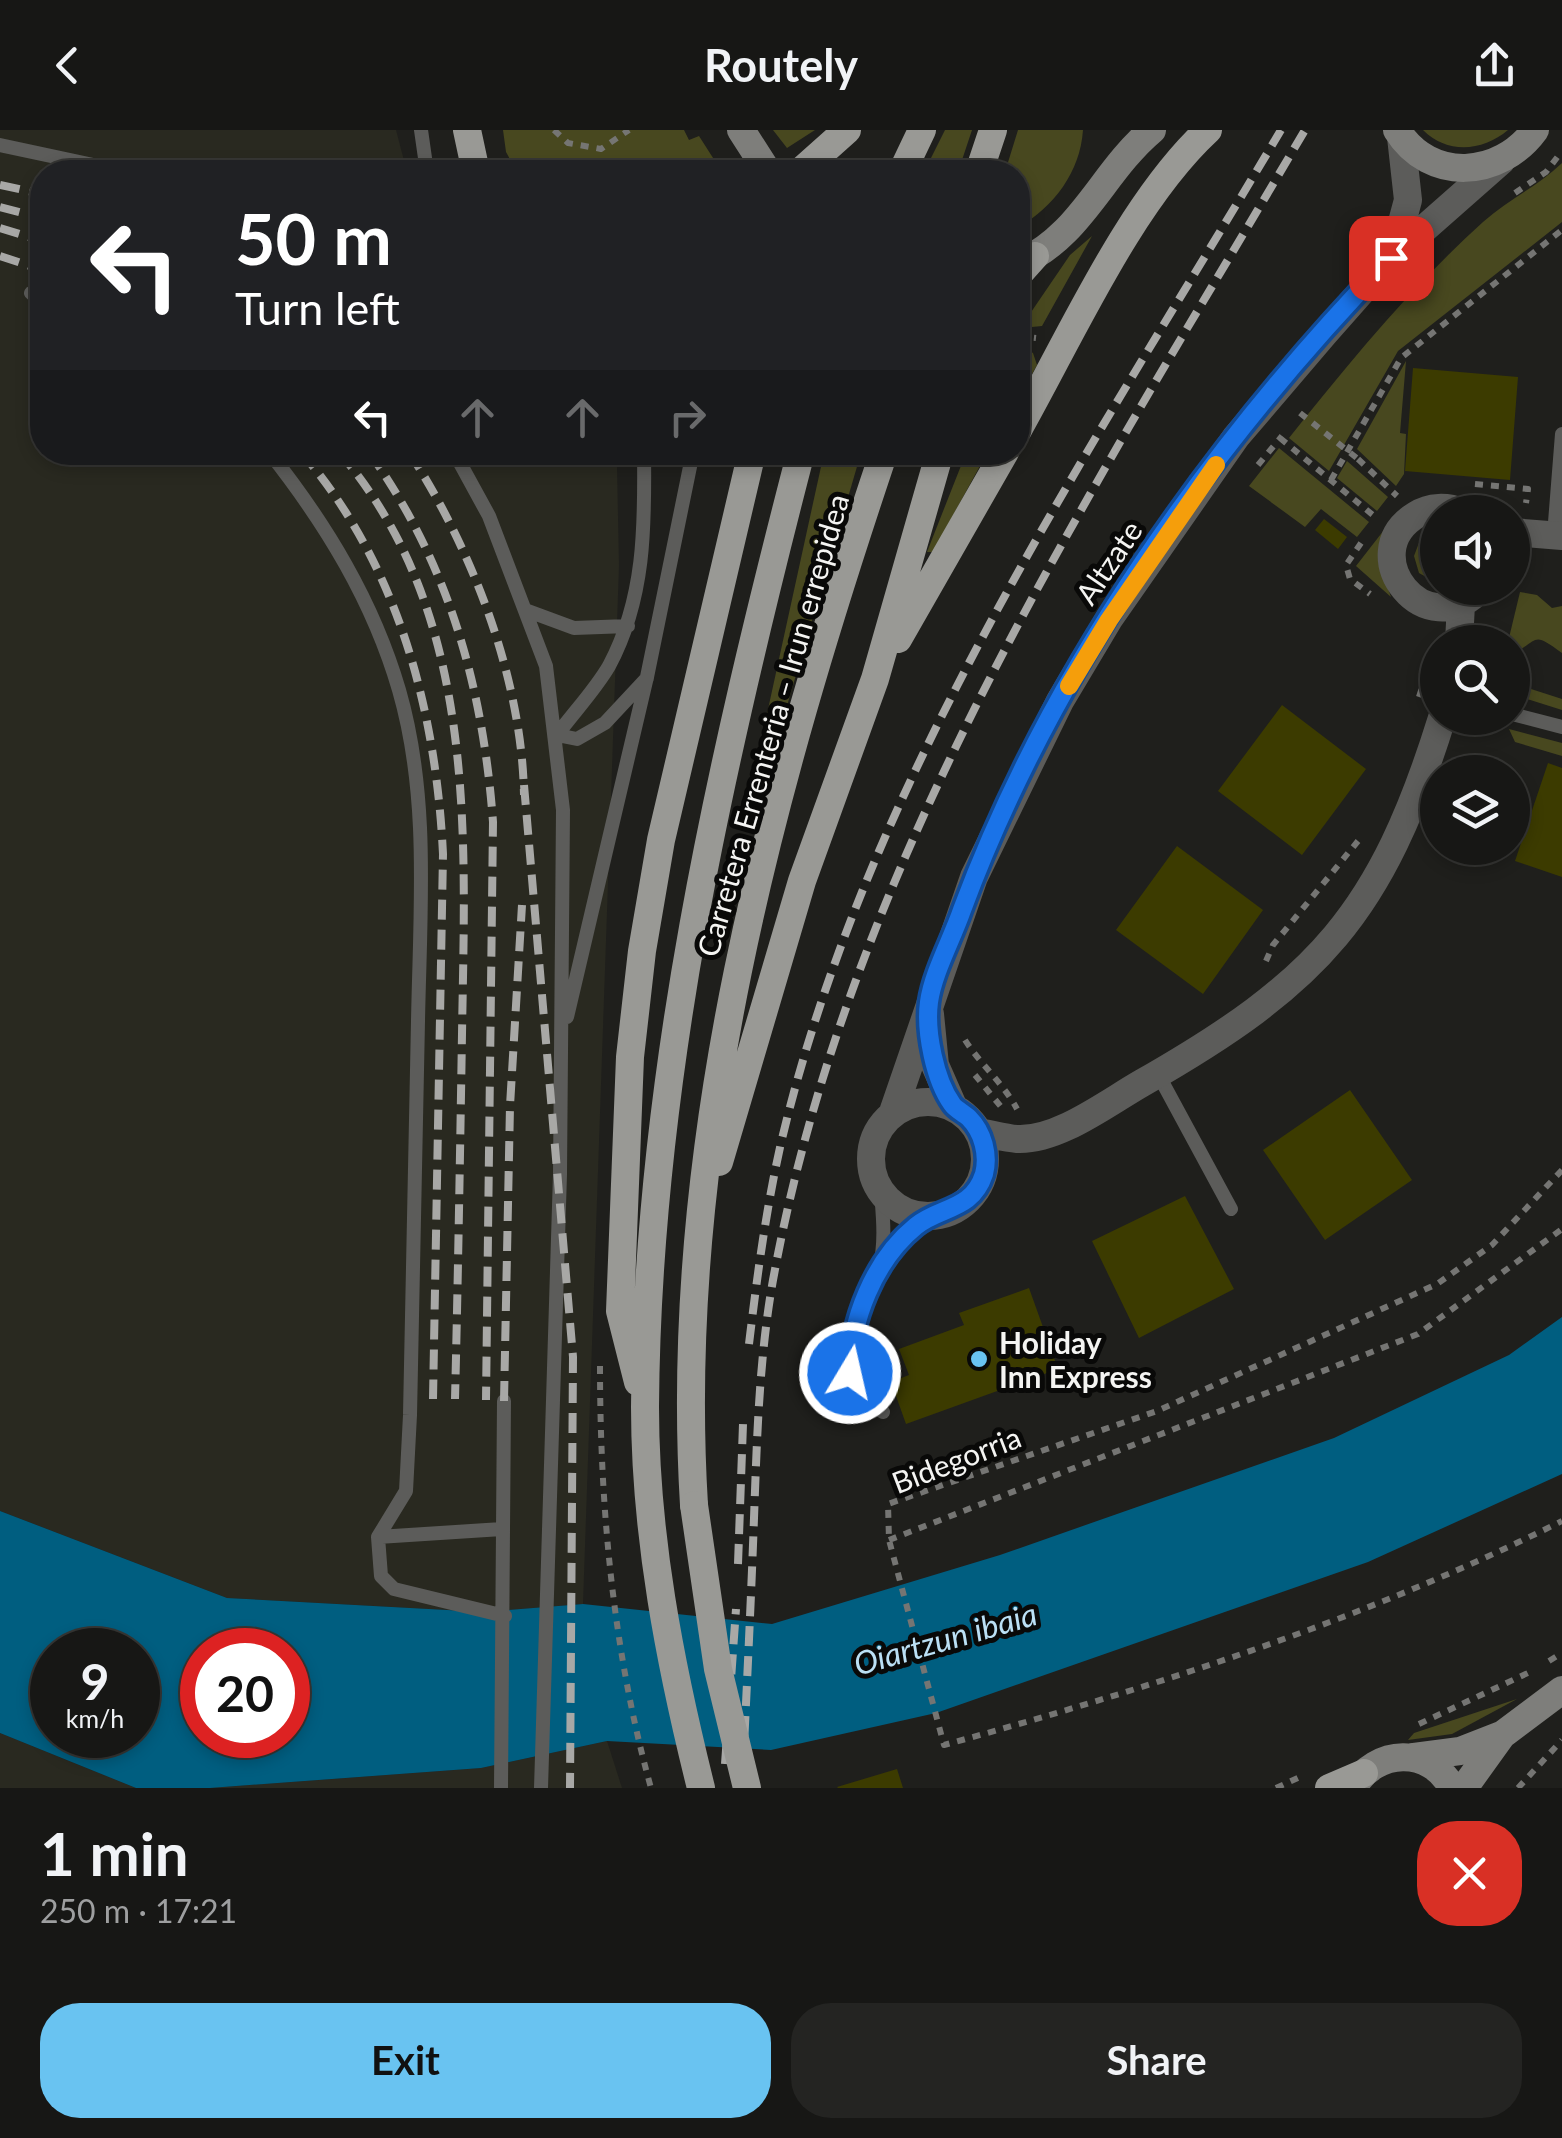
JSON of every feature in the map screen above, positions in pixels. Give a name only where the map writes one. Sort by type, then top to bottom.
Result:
[{"type":"main road","points":[[467,130],[473,160]]},
{"type":"main road","points":[[742,130],[761,160]]},
{"type":"main road","points":[[813,160],[846,130]]},
{"type":"main road","points":[[908,160],[922,130]]},
{"type":"main road","points":[[982,160],[993,130]]},
{"type":"main road","points":[[1107,180],[1120,130]]},
{"type":"main road","points":[[1030,259],[1086,214],[1107,180],[1152,130]]},
{"type":"main road","points":[[1030,409],[1134,225],[1181,155],[1208,130]]},
{"type":"main road","points":[[1399,134],[1414,151],[1447,167],[1466,169],[1501,161],[1520,149],[1534,130]]},
{"type":"main road","points":[[645,1408],[620,1311],[630,1057],[642,951],[661,840],[749,465]]},
{"type":"main road","name":"Carretera Errenteria – Irun errepidea","points":[[701,1788],[674,1678],[650,1512],[645,1408],[654,1228],[669,1064],[740,705],[798,465]]},
{"type":"main road","name":"Carretera Errenteria – Irun errepidea","points":[[747,1788],[718,1670],[694,1505],[688,1409],[698,1230],[718,1072],[756,888],[880,465]]},
{"type":"main road","points":[[698,1230],[802,881],[875,680],[936,465]]},
{"type":"main road","points":[[875,680],[998,465]]},
{"type":"main road","points":[[1328,1788],[1358,1780],[1382,1760],[1460,1751],[1502,1734],[1562,1690]]},
{"type":"main road","points":[[1464,1788],[1502,1734]]},
{"type":"main road","points":[[1414,1757],[1438,1770],[1452,1788]]},
{"type":"street","name":"Altzate","points":[[1391,258],[1408,200],[1399,134]]},
{"type":"street","name":"Altzate","points":[[892,1115],[974,877],[1018,781],[1109,620],[1236,437],[1391,258],[1501,161]]},
{"type":"street","points":[[1420,514],[1402,526],[1392,557],[1394,574],[1414,599],[1420,601]]},
{"type":"street","points":[[1530,533],[1558,535]]},
{"type":"street","points":[[979,1132],[1057,1129],[1158,1074],[1250,1017],[1322,956],[1366,899],[1398,842],[1436,735]]},
{"type":"street","name":"Altzate","points":[[928,1002],[935,1065],[952,1106]]},
{"type":"street","points":[[978,1187],[985,1169],[979,1132],[952,1106],[916,1102],[892,1115],[875,1137],[870,1156],[881,1192],[912,1214],[931,1216],[966,1203],[978,1187],[1021,1129]]},
{"type":"lane","points":[[421,130],[425,160]]},
{"type":"lane","points":[[0,144],[72,160]]},
{"type":"lane","points":[[1558,535],[1562,434]]},
{"type":"lane","points":[[279,465],[309,503],[366,602],[398,689],[415,758],[421,880],[410,1414],[406,1490],[378,1537],[381,1576],[394,1589],[505,1619]]},
{"type":"lane","points":[[461,465],[489,516],[528,610],[546,666],[563,810],[561,1042],[540,1788]]},
{"type":"lane","points":[[557,734],[607,670],[628,626],[646,530],[644,465]]},
{"type":"lane","points":[[561,1042],[647,677],[691,465]]},
{"type":"lane","points":[[528,610],[574,628],[628,626]]},
{"type":"lane","points":[[557,734],[576,739],[604,723],[647,677]]},
{"type":"lane","points":[[1530,719],[1562,727]]},
{"type":"lane","points":[[1158,1074],[1231,1209]]},
{"type":"lane","points":[[881,1192],[879,1268],[850,1343],[850,1373],[858,1397],[883,1412]]},
{"type":"lane","points":[[879,1268],[916,1226],[931,1216]]},
{"type":"lane","points":[[501,1781],[504,1401]]},
{"type":"lane","points":[[378,1537],[502,1529]]},
{"type":"path","points":[[554,130],[568,143],[601,149],[629,130]]},
{"type":"path","points":[[1331,480],[1400,358],[1562,230]]},
{"type":"path","points":[[1399,300],[1410,288]]},
{"type":"path","points":[[1256,468],[1310,400]]},
{"type":"path","points":[[1300,413],[1358,459]]},
{"type":"path","points":[[1280,438],[1378,520],[1399,498]]},
{"type":"path","points":[[1368,535],[1346,564],[1350,579],[1382,603]]},
{"type":"path","points":[[1416,705],[1420,697]]},
{"type":"path","points":[[1262,968],[1272,945],[1368,828]]},
{"type":"path","points":[[964,1029],[965,1040],[984,1068],[1006,1087],[1021,1129]]},
{"type":"path","points":[[954,1038],[958,1049]]},
{"type":"path","points":[[970,1069],[1005,1112]]},
{"type":"path","name":"Bidegorria","points":[[1562,1170],[1492,1244],[1436,1284],[1157,1411],[888,1504],[889,1540],[944,1745],[1140,1691],[1471,1564],[1562,1522]]},
{"type":"path","points":[[889,1540],[1418,1334],[1562,1230]]},
{"type":"path","points":[[605,1520],[622,1644],[651,1788]]},
{"type":"path","points":[[1518,1788],[1562,1740]]},
{"type":"shaded area","points":[[0,130],[396,130],[404,160],[30,160],[30,465],[617,466],[619,566],[583,1604],[484,1612],[227,1598],[0,1511]]},
{"type":"shaded area","points":[[503,130],[684,130],[689,140],[699,136],[714,160],[510,160]]},
{"type":"shaded area","points":[[773,130],[815,130],[787,148]]},
{"type":"shaded area","points":[[945,130],[972,130],[962,160],[930,160]]},
{"type":"shaded area","points":[[1018,130],[1083,130],[1071,174],[1054,199],[1030,219],[1030,160],[1009,160]]},
{"type":"shaded area","points":[[1423,130],[1508,130],[1477,146],[1454,147]]},
{"type":"shaded area","points":[[1562,163],[1562,222],[1398,351],[1329,471],[1289,438],[1431,273],[1483,222]]},
{"type":"shaded area","points":[[1092,236],[1042,326],[1032,327],[1030,314],[1070,255]]},
{"type":"shaded area","points":[[1030,351],[1033,353],[1037,365],[1030,378]]},
{"type":"shaded area","points":[[1406,361],[1400,433],[1406,434],[1404,474],[1396,486],[1357,449]]},
{"type":"shaded area","points":[[1279,448],[1369,522],[1357,537],[1321,509],[1305,527],[1249,486]]},
{"type":"shaded area","points":[[1347,461],[1388,497],[1377,511],[1337,478]]},
{"type":"shaded area","points":[[821,465],[857,465],[753,822],[744,819]]},
{"type":"shaded area","points":[[961,465],[980,465],[933,552],[927,552]]},
{"type":"shaded area","points":[[1384,530],[1378,561],[1391,597],[1356,566]]},
{"type":"shaded area","points":[[1420,540],[1420,574],[1419,573],[1414,556]]},
{"type":"shaded area","points":[[1530,594],[1552,608],[1562,606],[1562,653],[1540,640],[1530,644],[1530,625],[1512,625],[1517,605],[1530,605]]},
{"type":"shaded area","points":[[1530,690],[1562,699],[1562,710],[1530,700]]},
{"type":"shaded area","points":[[1512,735],[1530,735],[1562,743],[1562,756],[1515,742]]},
{"type":"shaded area","points":[[1517,1699],[1452,1734],[1408,1740],[1414,1733]]},
{"type":"shaded area","points":[[0,1733],[30,1745],[30,1758],[62,1758],[136,1788],[0,1788]]},
{"type":"shaded area","points":[[607,1741],[622,1788],[210,1788],[481,1768]]},
{"type":"water","name":"Oiartzun ibaia","points":[[1562,1317],[1562,1474],[1368,1562],[936,1713],[771,1750],[607,1741],[481,1768],[210,1788],[136,1788],[62,1758],[160,1758],[160,1628],[30,1628],[30,1745],[0,1733],[0,1511],[227,1598],[484,1612],[583,1604],[772,1624],[1000,1555],[1334,1438],[1509,1355]]},
{"type":"building","points":[[1413,368],[1518,377],[1510,480],[1405,471]]},
{"type":"building","points":[[1324,519],[1347,537],[1338,549],[1315,530]]},
{"type":"building","points":[[1282,705],[1366,769],[1302,855],[1218,791]]},
{"type":"building","points":[[1548,763],[1562,768],[1562,877],[1527,865],[1530,865],[1530,816]]},
{"type":"building","points":[[1177,846],[1263,910],[1203,994],[1116,930]]},
{"type":"building","points":[[1350,1090],[1412,1180],[1325,1240],[1263,1150]]},
{"type":"building","points":[[1185,1196],[1234,1289],[1139,1338],[1092,1241]]},
{"type":"building","name":"Holiday Inn Express","points":[[1029,1288],[1058,1369],[906,1424],[891,1382],[909,1375],[899,1349],[964,1325],[959,1313]]},
{"type":"building","points":[[897,1769],[903,1788],[837,1787]]},
{"type":"railway","points":[[749,1344],[762,1243],[781,1143],[820,1007],[869,875],[927,745],[992,619],[1281,130]]},
{"type":"railway","points":[[743,1766],[758,1428],[768,1310],[809,1124],[859,972],[919,826],[988,683],[1142,404],[1305,130]]},
{"type":"railway","points":[[0,185],[30,191]]},
{"type":"railway","points":[[0,207],[30,215]]},
{"type":"railway","points":[[0,228],[30,237]]},
{"type":"railway","points":[[0,256],[30,266]]},
{"type":"railway","points":[[311,465],[363,542],[387,590],[406,641],[432,746],[443,854],[433,1399]]},
{"type":"railway","points":[[348,465],[385,515],[418,583],[440,655],[454,729],[464,882],[455,1399]]},
{"type":"railway","points":[[377,465],[421,538],[441,583],[470,675],[488,772],[493,822],[486,1400]]},
{"type":"railway","points":[[417,465],[453,530],[489,616],[514,706],[524,795]]},
{"type":"railway","points":[[524,785],[573,1357],[570,1788]]},
{"type":"railway","points":[[504,1401],[510,1106],[522,905]]},
{"type":"railway","points":[[738,1564],[743,1424]]},
{"type":"railway","points":[[725,1764],[736,1609]]},
{"type":"slow traffic","points":[[1069,686],[1109,620],[1216,465]]},
{"type":"place","name":"Holiday Inn Express","points":[[979,1359]]},
{"type":"route","points":[[850,1373],[850,1343],[879,1268],[916,1226],[966,1203],[985,1169],[985,1150],[979,1132],[968,1117],[952,1106],[935,1065],[928,1002],[974,877],[1018,781],[1092,647],[1175,521],[1236,437],[1391,258]]}]
